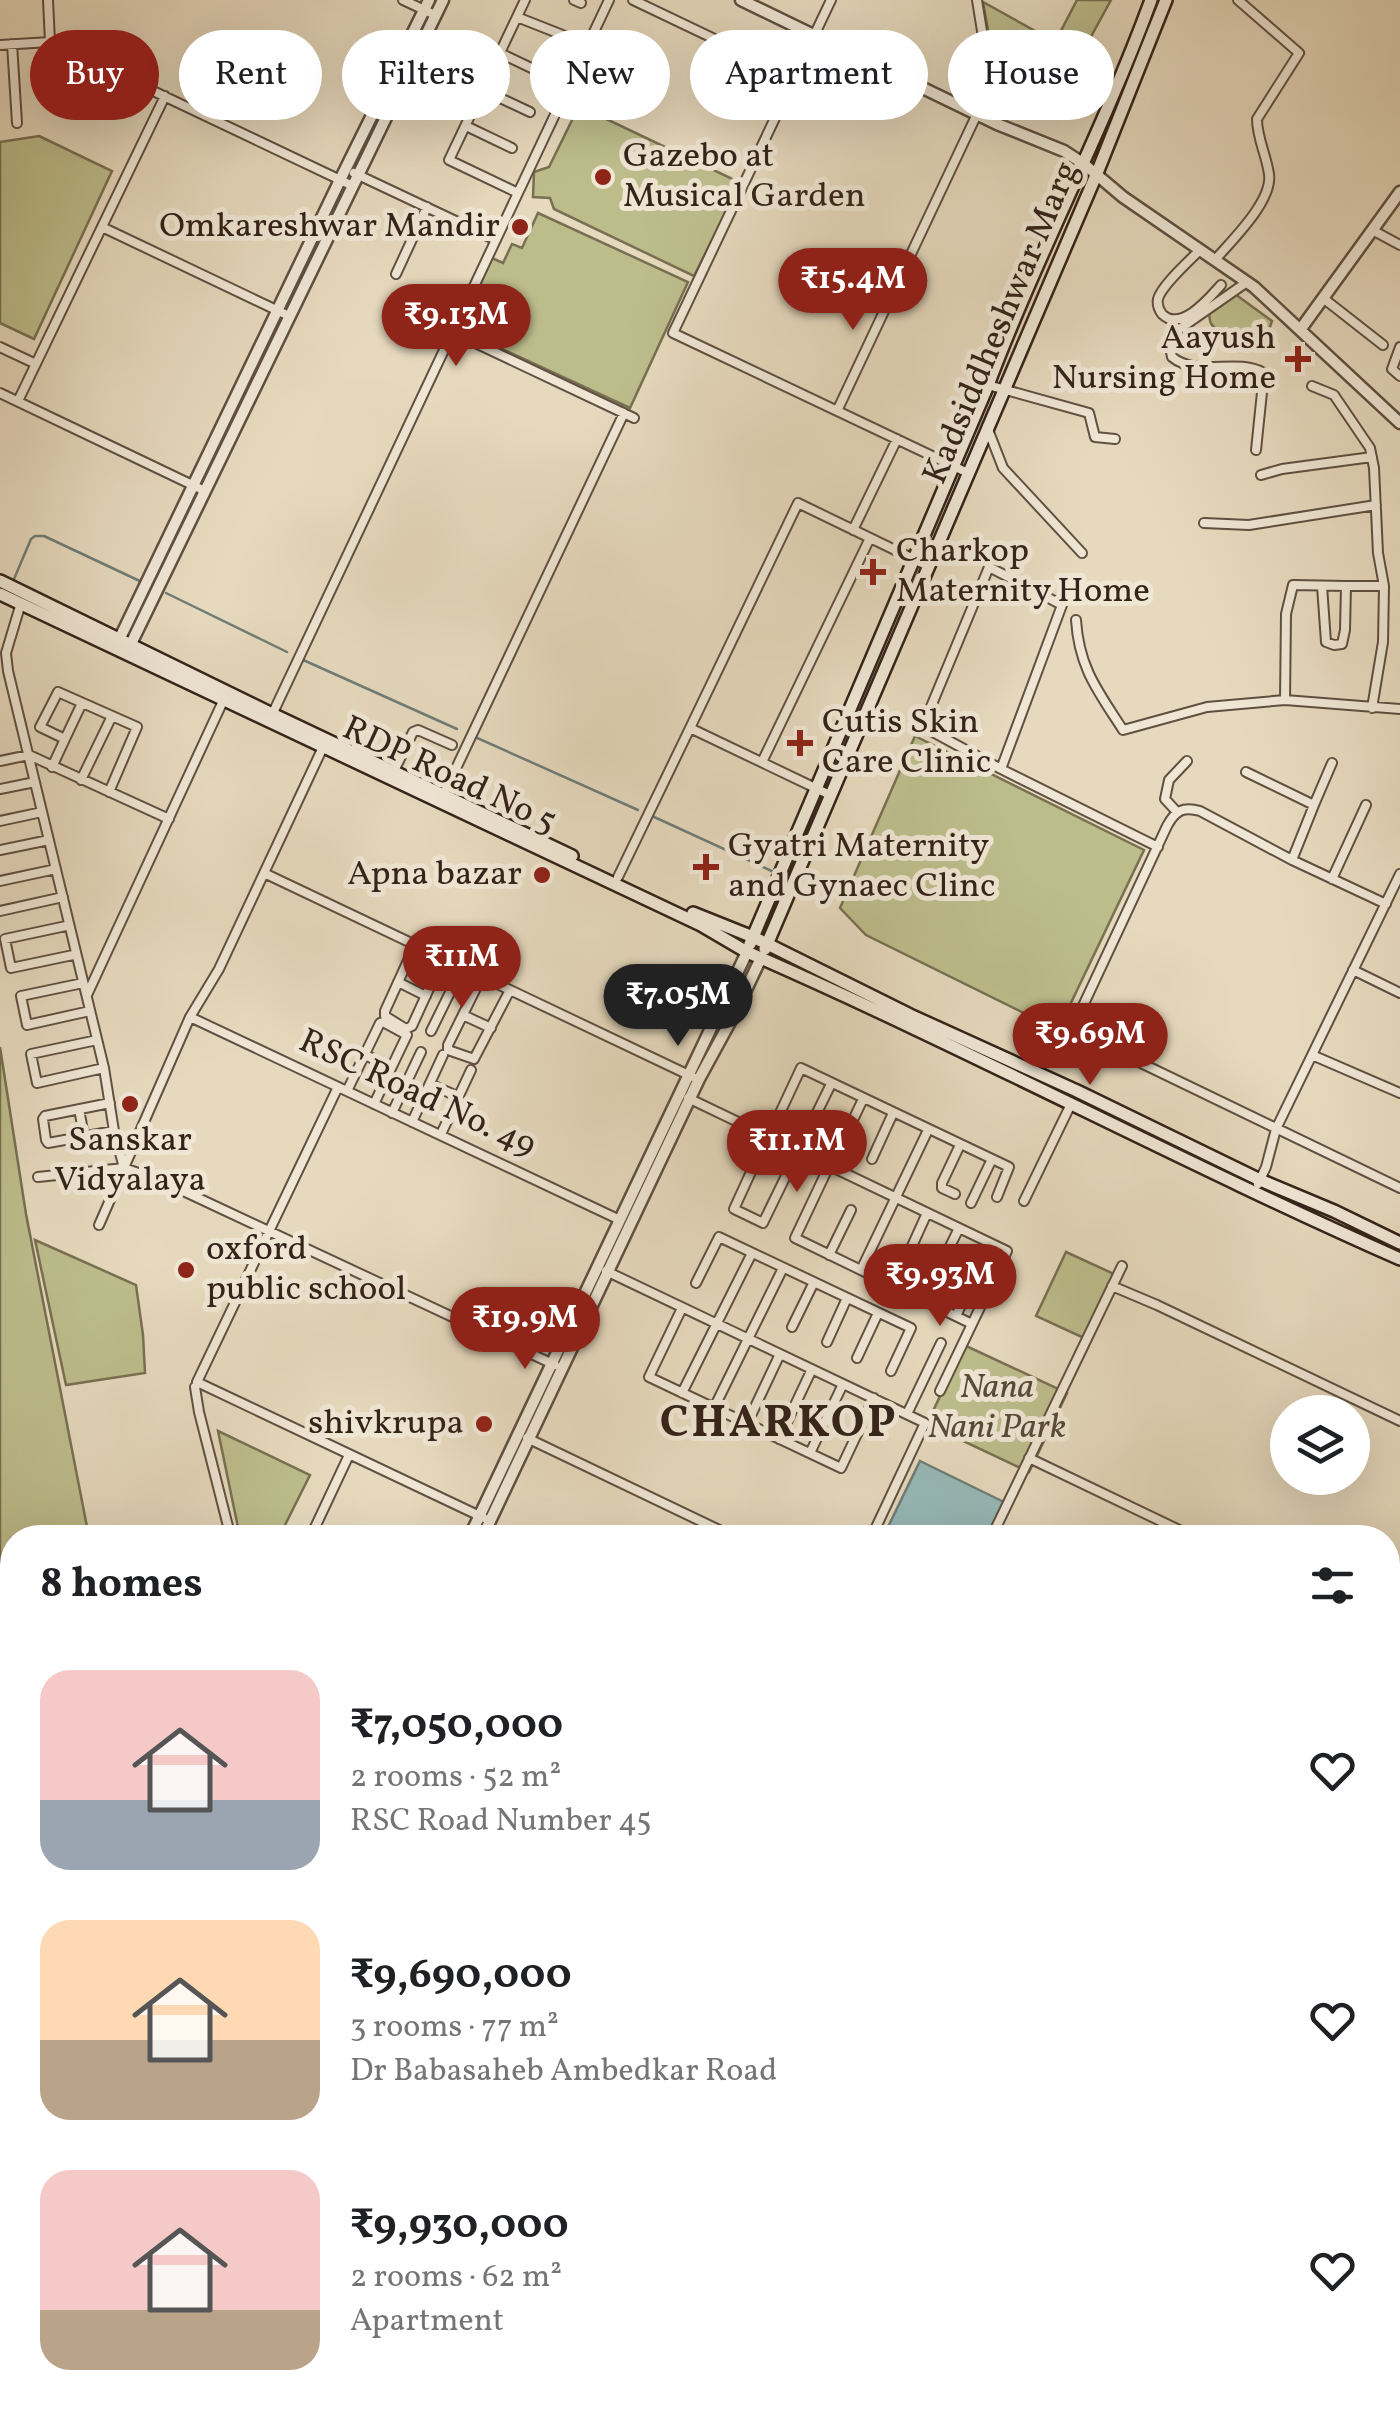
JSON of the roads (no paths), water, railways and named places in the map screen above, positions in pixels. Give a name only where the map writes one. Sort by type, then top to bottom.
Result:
[{"type":"main road","name":"Kadsiddheshwar Marg","points":[[747,952],[1151,0]]},
{"type":"main road","name":"Kadsiddheshwar Marg","points":[[762,958],[1097,173],[1166,0]]},
{"type":"main road","points":[[0,581],[23,598]]},
{"type":"main road","points":[[0,594],[23,598]]},
{"type":"main road","name":"RDP Road No 5","points":[[23,598],[271,718],[394,771],[442,798],[754,937],[822,979]]},
{"type":"main road","name":"RDP Road No 5","points":[[325,742],[701,925],[747,952],[822,979]]},
{"type":"main road","points":[[822,979],[1074,1096],[1400,1259]]},
{"type":"main road","points":[[1257,1186],[1334,1211],[1400,1243]]},
{"type":"main road","points":[[1328,1224],[1334,1211]]},
{"type":"street","points":[[48,0],[49,30]]},
{"type":"street","points":[[404,0],[430,9]]},
{"type":"street","points":[[123,646],[193,485],[343,174],[430,9],[443,0]]},
{"type":"street","points":[[510,32],[525,0]]},
{"type":"street","points":[[595,30],[609,0]]},
{"type":"street","points":[[633,0],[696,30]]},
{"type":"street","points":[[741,0],[802,30]]},
{"type":"street","points":[[817,30],[832,0]]},
{"type":"street","points":[[976,0],[997,124]]},
{"type":"street","points":[[1214,260],[1264,197],[1269,174],[1257,132],[1258,119],[1298,53],[1238,0]]},
{"type":"street","points":[[123,646],[205,491],[356,180],[430,9]]},
{"type":"street","points":[[517,17],[550,30]]},
{"type":"street","points":[[0,45],[30,43]]},
{"type":"street","points":[[12,44],[17,123]]},
{"type":"street","points":[[159,94],[496,240]]},
{"type":"street","points":[[18,401],[164,96]]},
{"type":"street","points":[[510,103],[530,112]]},
{"type":"street","points":[[469,120],[449,160],[518,193]]},
{"type":"street","points":[[271,718],[553,120]]},
{"type":"street","points":[[774,120],[673,333],[968,473]]},
{"type":"street","points":[[837,410],[973,120]]},
{"type":"street","points":[[989,120],[1064,151],[1097,173],[1123,198],[1247,282],[1400,422]]},
{"type":"street","points":[[466,126],[512,148]]},
{"type":"street","points":[[1300,330],[1400,193]]},
{"type":"street","points":[[396,274],[427,207]]},
{"type":"street","points":[[102,227],[290,316]]},
{"type":"street","points":[[1374,232],[1400,245]]},
{"type":"street","points":[[1179,324],[1161,313],[1158,300],[1200,250]]},
{"type":"street","points":[[1179,324],[1247,282]]},
{"type":"street","points":[[1221,285],[1206,302],[1184,317],[1168,338],[1172,357],[1183,366],[1253,368],[1264,373],[1256,450]]},
{"type":"street","points":[[1323,298],[1383,345]]},
{"type":"street","points":[[452,332],[634,418]]},
{"type":"street","points":[[0,347],[36,364]]},
{"type":"street","points":[[1400,348],[1392,369],[1400,376]]},
{"type":"street","points":[[988,385],[1089,413],[1095,438],[1115,440]]},
{"type":"street","points":[[1312,386],[1334,395],[1372,456],[1384,586],[1383,642],[1372,708]]},
{"type":"street","points":[[0,393],[205,491]]},
{"type":"street","points":[[442,798],[624,413]]},
{"type":"street","points":[[988,427],[1003,468],[1082,553]]},
{"type":"street","points":[[853,530],[897,439]]},
{"type":"street","points":[[1261,475],[1372,456]]},
{"type":"street","points":[[618,877],[798,503],[928,566]]},
{"type":"street","points":[[1204,523],[1249,525],[1376,505]]},
{"type":"street","points":[[762,762],[870,538]]},
{"type":"street","points":[[1001,770],[1062,606],[989,568],[927,719],[931,731],[1001,770],[1158,848]]},
{"type":"street","points":[[1285,700],[1286,614],[1293,585],[1384,586]]},
{"type":"street","points":[[1322,586],[1326,642],[1334,645],[1342,644],[1346,630],[1346,586]]},
{"type":"street","points":[[23,598],[6,653],[124,1168]]},
{"type":"street","points":[[1076,620],[1078,647],[1091,680],[1123,730],[1207,707],[1285,700],[1400,709]]},
{"type":"street","points":[[65,739],[40,728],[58,692],[137,727],[109,792]]},
{"type":"street","points":[[87,994],[226,695]]},
{"type":"street","points":[[52,766],[82,703]]},
{"type":"street","points":[[82,780],[112,716]]},
{"type":"street","points":[[690,728],[830,795]]},
{"type":"street","points":[[394,771],[418,730],[452,745]]},
{"type":"street","points":[[99,1225],[190,1017],[219,969],[325,742]]},
{"type":"street","points":[[0,761],[28,755],[168,818]]},
{"type":"street","points":[[1177,812],[1165,799],[1169,780],[1187,762]]},
{"type":"street","points":[[1292,860],[1332,763]]},
{"type":"street","points":[[1246,772],[1314,806]]},
{"type":"street","points":[[0,789],[35,782]]},
{"type":"street","points":[[1332,878],[1366,804]]},
{"type":"street","points":[[1386,904],[1200,811],[1183,809],[1167,826],[1077,1018],[1076,1028],[1085,1036],[1400,1188]]},
{"type":"street","points":[[0,821],[42,812]]},
{"type":"street","points":[[0,850],[49,840]]},
{"type":"street","points":[[0,881],[56,869]]},
{"type":"street","points":[[264,873],[694,1077]]},
{"type":"street","points":[[1257,1186],[1276,1129],[1400,874]]},
{"type":"street","points":[[0,911],[63,898]]},
{"type":"street","points":[[66,926],[5,939],[11,968],[73,955]]},
{"type":"street","points":[[415,945],[385,1011],[385,1016],[406,1029],[412,1026],[443,958]]},
{"type":"street","name":"Kadsiddheshwar Marg","points":[[602,1270],[620,1220],[694,1077],[747,952]]},
{"type":"street","name":"Kadsiddheshwar Marg","points":[[694,1077],[735,1013],[762,958]]},
{"type":"street","points":[[432,1031],[462,968]]},
{"type":"street","points":[[1353,970],[1400,993]]},
{"type":"street","points":[[482,976],[448,1050],[474,1059],[510,990]]},
{"type":"street","points":[[398,982],[426,996]]},
{"type":"street","points":[[84,983],[20,996],[26,1025],[90,1012]]},
{"type":"street","points":[[462,1015],[490,1028]]},
{"type":"street","name":"RSC Road No. 49","points":[[190,1017],[620,1220]]},
{"type":"street","points":[[374,1104],[407,1035],[383,1022],[343,1089],[197,1382],[485,1519]]},
{"type":"street","points":[[97,1040],[31,1054],[37,1083],[104,1068]]},
{"type":"street","points":[[392,1113],[422,1052]]},
{"type":"street","points":[[364,1055],[392,1067]]},
{"type":"street","points":[[412,1122],[443,1055]]},
{"type":"street","points":[[1312,1055],[1400,1093]]},
{"type":"street","points":[[780,1113],[801,1068],[1010,1169],[997,1197]]},
{"type":"street","points":[[442,1132],[471,1070]]},
{"type":"street","points":[[430,1084],[458,1098]]},
{"type":"street","points":[[809,1129],[831,1084]]},
{"type":"street","points":[[684,1096],[1007,1251],[940,1392]]},
{"type":"street","name":"Kadsiddheshwar Marg","points":[[480,1525],[684,1096]]},
{"type":"street","points":[[1024,1201],[1074,1096]]},
{"type":"street","points":[[842,1143],[863,1099]]},
{"type":"street","points":[[110,1104],[42,1118],[48,1143],[114,1131]]},
{"type":"street","points":[[79,1109],[84,1136]]},
{"type":"street","points":[[872,1159],[894,1114]]},
{"type":"street","points":[[861,1270],[928,1130]]},
{"type":"street","points":[[955,1194],[942,1188],[942,1182],[960,1145]]},
{"type":"street","points":[[756,1160],[734,1210],[763,1223],[798,1150]]},
{"type":"street","points":[[971,1202],[992,1159]]},
{"type":"street","points":[[830,1166],[795,1238],[972,1324]]},
{"type":"street","points":[[38,1177],[124,1168],[164,1182],[557,1366]]},
{"type":"street","points":[[829,1254],[851,1210]]},
{"type":"street","points":[[894,1286],[927,1214]]},
{"type":"street","points":[[924,1300],[959,1228]]},
{"type":"street","points":[[696,1283],[718,1236],[910,1328],[891,1371]]},
{"type":"street","points":[[956,1316],[990,1243]]},
{"type":"street","points":[[682,1393],[752,1252]]},
{"type":"street","points":[[997,1525],[1122,1266]]},
{"type":"street","points":[[714,1408],[783,1268]]},
{"type":"street","points":[[602,1270],[925,1423],[877,1525]]},
{"type":"street","points":[[792,1328],[814,1282]]},
{"type":"street","points":[[1112,1286],[1400,1422]]},
{"type":"street","points":[[827,1342],[848,1298]]},
{"type":"street","points":[[682,1308],[649,1377],[747,1424],[841,1468],[874,1398]]},
{"type":"street","points":[[857,1358],[878,1313]]},
{"type":"street","points":[[908,1414],[942,1343]]},
{"type":"street","points":[[747,1424],[780,1354]]},
{"type":"street","points":[[778,1438],[812,1369]]},
{"type":"street","points":[[810,1453],[843,1384]]},
{"type":"street","points":[[196,1388],[227,1525]]},
{"type":"street","points":[[524,1437],[709,1525]]},
{"type":"street","points":[[316,1525],[349,1455]]},
{"type":"street","points":[[1029,1458],[1169,1525]]},
{"type":"street","name":"Kadsiddheshwar Marg","points":[[484,1525],[485,1519]]},
{"type":"water","points":[[920,1461],[1010,1505],[1000,1525],[889,1525]]},
{"type":"waterway","points":[[14,579],[31,539],[44,536],[144,583]]},
{"type":"waterway","points":[[166,593],[287,652]]},
{"type":"waterway","points":[[301,659],[457,729]]},
{"type":"waterway","points":[[475,737],[638,810]]},
{"type":"waterway","points":[[652,816],[776,873]]},
{"type":"waterway","points":[[798,882],[811,888]]},
{"type":"place","name":"Gazebo at Musical Garden","points":[[603,177]]},
{"type":"place","name":"Omkareshwar Mandir","points":[[520,227]]},
{"type":"place","name":"Aayush Nursing Home","points":[[1298,359]]},
{"type":"place","name":"Charkop Maternity Home","points":[[873,572]]},
{"type":"place","name":"Cutis Skin Care Clinic","points":[[800,743]]},
{"type":"place","name":"Gyatri Maternity and Gynaec Clinc","points":[[706,867]]},
{"type":"place","name":"Apna bazar","points":[[542,875]]},
{"type":"place","name":"Sanskar Vidyalaya","points":[[130,1104]]},
{"type":"place","name":"oxford public school","points":[[186,1270]]},
{"type":"place","name":"shivkrupa","points":[[484,1424]]},
{"type":"district","name":"CHARKOP","points":[[779,1424]]},
{"type":"park label","name":"Nana Nani Park","points":[[997,1408]]}]
